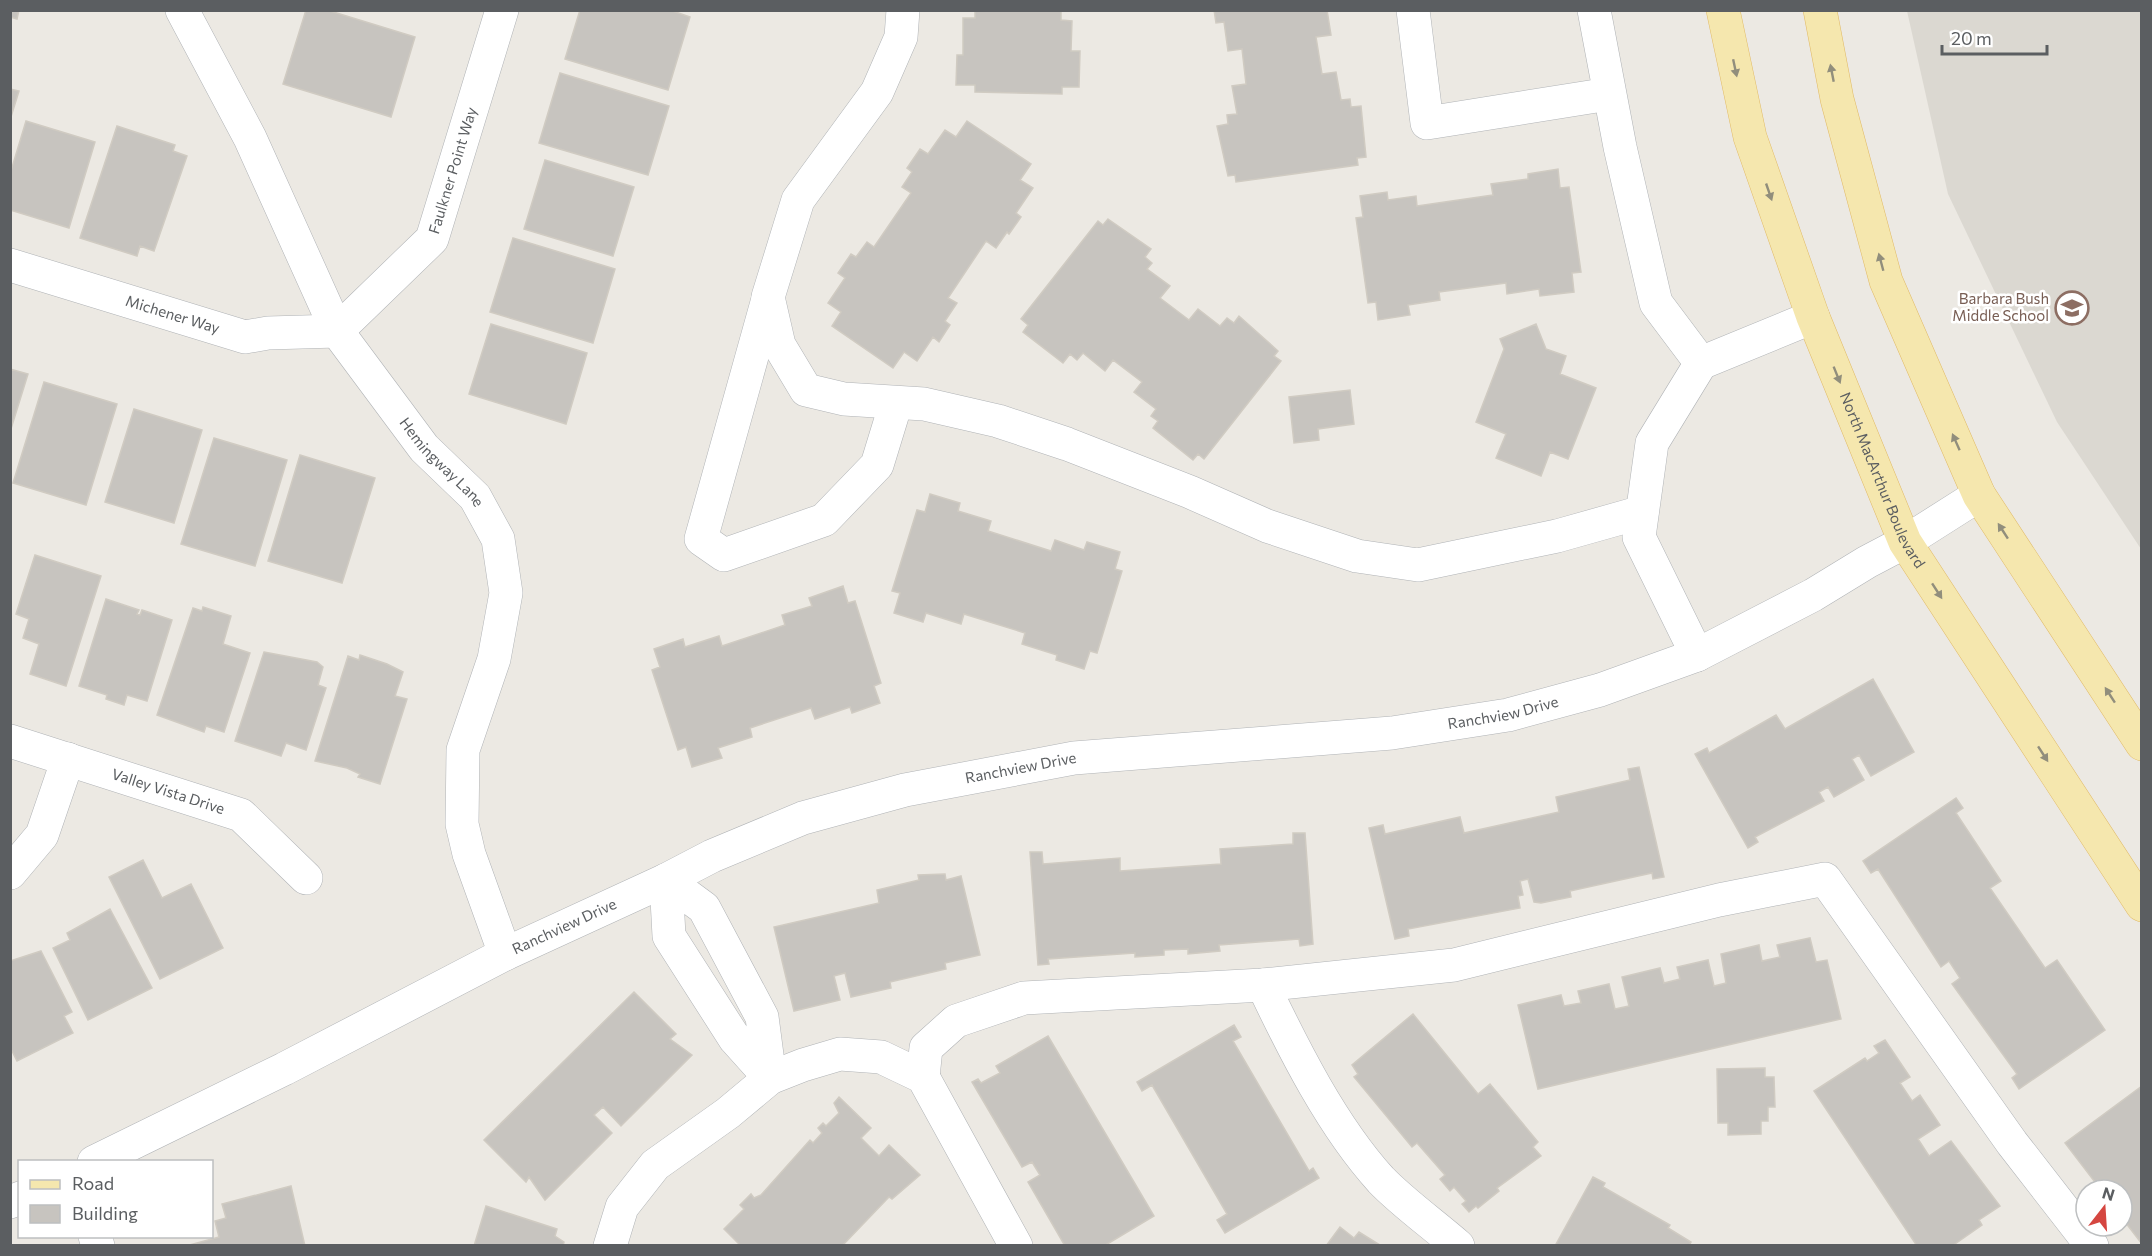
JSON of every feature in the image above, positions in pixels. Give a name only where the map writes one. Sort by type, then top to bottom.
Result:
[{"type":"main road","name":"North MacArthur Boulevard","points":[[1723,10],[1750,137],[1813,316],[1905,542],[2142,905]]},
{"type":"main road","points":[[1820,10],[1837,99],[1886,281],[1979,495],[2142,744]]},
{"type":"street","name":"Hemingway Lane","points":[[182,10],[250,138],[337,331],[424,448],[475,496],[498,539],[506,593],[494,659],[463,750],[462,824],[469,854],[505,954]]},
{"type":"street","name":"Faulkner Point Way","points":[[337,331],[432,239],[502,10]]},
{"type":"street","points":[[896,403],[877,465],[824,520],[724,555],[701,539],[768,297],[798,200],[877,92],[901,37],[903,10]]},
{"type":"street","points":[[1413,10],[1428,123],[1609,94]]},
{"type":"street","points":[[1594,10],[1620,147],[1656,303],[1701,363]]},
{"type":"street","name":"Michener Way","points":[[10,265],[245,337],[268,333],[337,331]]},
{"type":"street","points":[[768,297],[779,345],[806,390],[844,399],[924,404],[998,421],[1067,444],[1267,526],[1357,556],[1418,564],[1557,536],[1642,512]]},
{"type":"street","points":[[1697,655],[1639,537],[1652,442],[1701,363],[1813,316]]},
{"type":"street","name":"Ranchview Drive","points":[[96,1160],[284,1068],[505,954],[666,880],[712,856],[803,818],[905,790],[1074,758],[1392,734],[1508,714],[1600,690],[1697,655],[1813,595],[1905,542],[1979,495]]},
{"type":"street","name":"Valley Vista Drive","points":[[10,741],[241,815],[306,878]]},
{"type":"street","points":[[10,873],[42,835],[68,759]]},
{"type":"street","points":[[1016,1245],[923,1077],[926,1048],[956,1021],[1024,998],[1263,985],[1454,965],[1719,900],[1826,879],[2012,1143],[2092,1245]]},
{"type":"street","points":[[666,880],[704,909],[762,1017],[770,1078]]},
{"type":"street","points":[[666,880],[669,936],[735,1039],[770,1078]]},
{"type":"street","points":[[1263,985],[1287,1036],[1344,1132],[1382,1181],[1458,1245]]},
{"type":"street","points":[[610,1245],[622,1207],[655,1165],[728,1113],[770,1078],[840,1054],[881,1057],[923,1077]]},
{"type":"shaded area","name":"Barbara Bush Middle School","points":[[1907,11],[2141,11],[2141,549],[2057,422],[1948,194]]},
{"type":"building","points":[[10,10],[19,10],[17,19],[10,17]]},
{"type":"building","points":[[306,10],[327,10],[415,37],[391,117],[283,84]]},
{"type":"building","points":[[580,10],[670,10],[690,17],[668,90],[565,59]]},
{"type":"building","points":[[975,10],[1061,10],[1061,20],[1072,21],[1071,51],[1080,51],[1079,87],[1062,87],[1062,94],[975,92],[975,85],[956,85],[957,55],[963,55],[963,18],[975,18]]},
{"type":"building","points":[[1214,10],[1327,10],[1331,35],[1316,37],[1322,74],[1336,72],[1341,100],[1350,99],[1351,107],[1361,106],[1366,157],[1357,158],[1358,165],[1236,182],[1235,175],[1228,176],[1217,126],[1228,124],[1227,115],[1237,114],[1232,86],[1246,84],[1242,49],[1228,51],[1224,22],[1216,23]]},
{"type":"building","points":[[560,73],[669,106],[648,175],[539,143]]},
{"type":"building","points":[[10,89],[19,91],[10,120]]},
{"type":"building","points":[[26,121],[95,142],[69,228],[10,210],[10,174]]},
{"type":"building","points":[[967,121],[1031,164],[1020,180],[1033,188],[1016,213],[1021,217],[1009,234],[1007,232],[996,248],[986,241],[948,298],[957,303],[945,321],[950,325],[939,342],[933,337],[917,361],[904,352],[893,368],[832,326],[841,312],[828,303],[845,278],[838,273],[851,254],[856,257],[867,242],[874,247],[911,193],[902,187],[912,172],[907,168],[920,149],[928,154],[945,130],[956,137]]},
{"type":"building","points":[[117,126],[175,145],[173,151],[187,156],[154,251],[140,246],[137,256],[80,238]]},
{"type":"building","points":[[545,160],[634,187],[613,256],[524,229]]},
{"type":"building","points":[[1558,169],[1560,188],[1569,187],[1581,272],[1572,273],[1574,292],[1540,296],[1539,289],[1507,294],[1506,283],[1439,292],[1440,300],[1408,305],[1410,315],[1378,320],[1376,302],[1368,303],[1356,218],[1363,217],[1360,196],[1387,192],[1388,200],[1416,196],[1417,206],[1493,195],[1491,184],[1528,179],[1528,174]]},
{"type":"building","points":[[1108,219],[1151,249],[1145,257],[1152,263],[1147,269],[1170,286],[1160,298],[1189,320],[1198,309],[1220,326],[1227,318],[1234,323],[1239,316],[1278,351],[1274,356],[1281,361],[1204,459],[1198,454],[1193,460],[1153,428],[1158,421],[1151,416],[1156,409],[1134,392],[1142,382],[1113,360],[1105,371],[1083,353],[1077,360],[1070,354],[1063,363],[1023,332],[1028,325],[1021,319],[1098,221],[1103,225]]},
{"type":"building","points":[[513,238],[615,269],[593,343],[490,312]]},
{"type":"building","points":[[491,324],[587,353],[566,424],[469,394]]},
{"type":"building","points":[[1536,324],[1546,349],[1566,356],[1560,374],[1596,388],[1568,459],[1550,452],[1541,476],[1496,458],[1506,434],[1476,422],[1504,349],[1500,339]]},
{"type":"building","points":[[10,369],[28,374],[10,432]]},
{"type":"building","points":[[44,382],[117,404],[86,505],[13,483]]},
{"type":"building","points":[[1350,390],[1354,424],[1318,429],[1319,440],[1294,443],[1289,397]]},
{"type":"building","points":[[134,409],[202,430],[174,523],[105,502]]},
{"type":"building","points":[[214,438],[287,460],[255,566],[181,544]]},
{"type":"building","points":[[300,455],[375,478],[342,583],[268,561]]},
{"type":"building","points":[[930,494],[960,503],[958,511],[991,521],[988,531],[1051,551],[1055,540],[1084,550],[1087,542],[1120,552],[1115,569],[1122,571],[1097,653],[1090,651],[1084,669],[1056,660],[1057,655],[1022,644],[1025,633],[964,614],[961,624],[926,613],[923,622],[894,613],[900,593],[892,591],[917,510],[925,512]]},
{"type":"building","points":[[35,555],[101,576],[66,686],[30,674],[39,644],[23,638],[29,619],[16,614]]},
{"type":"building","points":[[843,586],[848,603],[855,601],[881,683],[874,686],[880,703],[852,713],[850,707],[815,719],[811,708],[750,728],[752,737],[718,748],[722,758],[692,767],[686,747],[678,750],[652,670],[660,667],[654,649],[683,639],[685,647],[719,636],[722,646],[785,625],[782,615],[812,606],[809,598]]},
{"type":"building","points":[[106,599],[139,610],[137,614],[140,615],[142,610],[172,620],[147,701],[127,695],[124,705],[106,699],[107,695],[79,686]]},
{"type":"building","points":[[203,607],[231,616],[223,644],[250,653],[224,732],[206,726],[204,732],[157,715],[193,608],[202,611]]},
{"type":"building","points":[[264,652],[317,662],[323,667],[318,685],[326,688],[306,750],[286,743],[281,756],[235,741]]},
{"type":"building","points":[[360,655],[403,672],[395,696],[407,699],[380,784],[358,777],[360,774],[347,768],[315,761],[348,656],[359,660]]},
{"type":"building","points":[[1873,679],[1914,752],[1871,776],[1859,755],[1852,759],[1864,780],[1834,797],[1828,787],[1819,792],[1824,801],[1755,837],[1758,842],[1748,848],[1695,754],[1707,748],[1709,753],[1776,715],[1785,729]]},
{"type":"building","points":[[1639,767],[1664,877],[1653,879],[1652,873],[1570,891],[1571,897],[1541,903],[1534,902],[1528,879],[1520,881],[1523,895],[1518,896],[1520,908],[1408,929],[1409,936],[1395,939],[1369,828],[1383,825],[1385,834],[1460,817],[1464,833],[1559,812],[1556,797],[1630,780],[1628,769]]},
{"type":"building","points":[[1956,798],[1963,808],[1956,813],[2001,881],[1990,888],[2045,968],[2057,960],[2105,1030],[2019,1089],[2012,1078],[2017,1074],[1952,984],[1960,978],[1949,961],[1941,967],[1878,869],[1871,873],[1863,861]]},
{"type":"building","points":[[1293,833],[1305,833],[1313,944],[1300,946],[1299,939],[1219,945],[1220,951],[1188,954],[1188,949],[1164,950],[1164,955],[1135,957],[1135,953],[1048,959],[1049,964],[1038,965],[1030,852],[1042,852],[1043,864],[1120,858],[1120,871],[1221,864],[1220,849],[1293,844]]},
{"type":"building","points":[[143,860],[162,898],[191,884],[223,948],[160,979],[109,877]]},
{"type":"building","points":[[945,874],[946,880],[961,876],[980,955],[945,963],[946,969],[890,982],[891,988],[851,997],[845,973],[834,976],[840,1000],[794,1011],[774,927],[879,903],[877,890],[919,880],[918,875]]},
{"type":"building","points":[[110,909],[152,988],[88,1020],[53,948],[70,940],[67,933]]},
{"type":"building","points":[[1810,938],[1816,962],[1827,960],[1841,1019],[1538,1089],[1518,1005],[1561,995],[1564,1006],[1581,1003],[1578,991],[1609,984],[1615,1009],[1629,1006],[1622,977],[1660,968],[1664,983],[1680,979],[1677,967],[1708,960],[1714,986],[1726,983],[1721,954],[1759,945],[1762,961],[1780,957],[1777,945]]},
{"type":"building","points":[[41,951],[72,1012],[64,1016],[73,1033],[17,1061],[10,1047],[10,961]]},
{"type":"building","points":[[634,992],[676,1034],[670,1039],[692,1055],[621,1126],[603,1107],[594,1115],[612,1133],[545,1200],[529,1177],[526,1182],[484,1140]]},
{"type":"building","points":[[1413,1014],[1478,1094],[1490,1084],[1538,1142],[1533,1147],[1541,1156],[1497,1188],[1499,1191],[1478,1208],[1476,1206],[1469,1212],[1462,1204],[1466,1201],[1454,1187],[1450,1191],[1440,1179],[1445,1175],[1417,1143],[1412,1147],[1354,1077],[1358,1074],[1352,1065]]},
{"type":"building","points":[[1234,1025],[1241,1037],[1233,1041],[1309,1171],[1313,1168],[1319,1178],[1225,1233],[1217,1220],[1227,1214],[1152,1085],[1142,1091],[1137,1082]]},
{"type":"building","points":[[1048,1036],[1154,1216],[1104,1246],[1065,1246],[1028,1182],[1040,1175],[1032,1162],[1022,1167],[972,1082],[978,1079],[981,1083],[1000,1073],[996,1066]]},
{"type":"building","points":[[1885,1040],[1910,1077],[1900,1083],[1912,1101],[1920,1095],[1940,1125],[1918,1139],[1929,1156],[1951,1141],[2000,1206],[1979,1220],[1982,1225],[1952,1246],[1917,1246],[1814,1091],[1865,1058],[1867,1061],[1879,1053],[1874,1046]]},
{"type":"building","points":[[1765,1068],[1765,1077],[1774,1077],[1775,1107],[1768,1107],[1768,1121],[1761,1121],[1761,1134],[1728,1135],[1728,1123],[1718,1123],[1717,1069]]},
{"type":"building","points":[[2142,1086],[2142,1244],[2134,1234],[2134,1178],[2092,1178],[2065,1143]]},
{"type":"building","points":[[839,1097],[871,1128],[861,1138],[879,1156],[889,1145],[920,1175],[892,1199],[889,1197],[842,1246],[741,1246],[724,1229],[744,1209],[740,1205],[751,1194],[754,1198],[761,1195],[810,1140],[813,1143],[822,1133],[818,1128],[823,1123],[826,1126],[839,1113],[834,1103]]},
{"type":"building","points":[[1593,1177],[1605,1183],[1603,1187],[1670,1225],[1668,1228],[1691,1242],[1689,1246],[1555,1246]]},
{"type":"building","points":[[291,1186],[305,1246],[186,1246],[219,1237],[215,1221],[226,1218],[222,1204]]},
{"type":"building","points":[[486,1206],[557,1229],[555,1236],[564,1242],[563,1246],[474,1246]]},
{"type":"building","points":[[1340,1227],[1354,1238],[1359,1232],[1380,1245],[1326,1246]]},
{"type":"place","name":"Barbara Bush Middle School","points":[[2072,308]]}]
